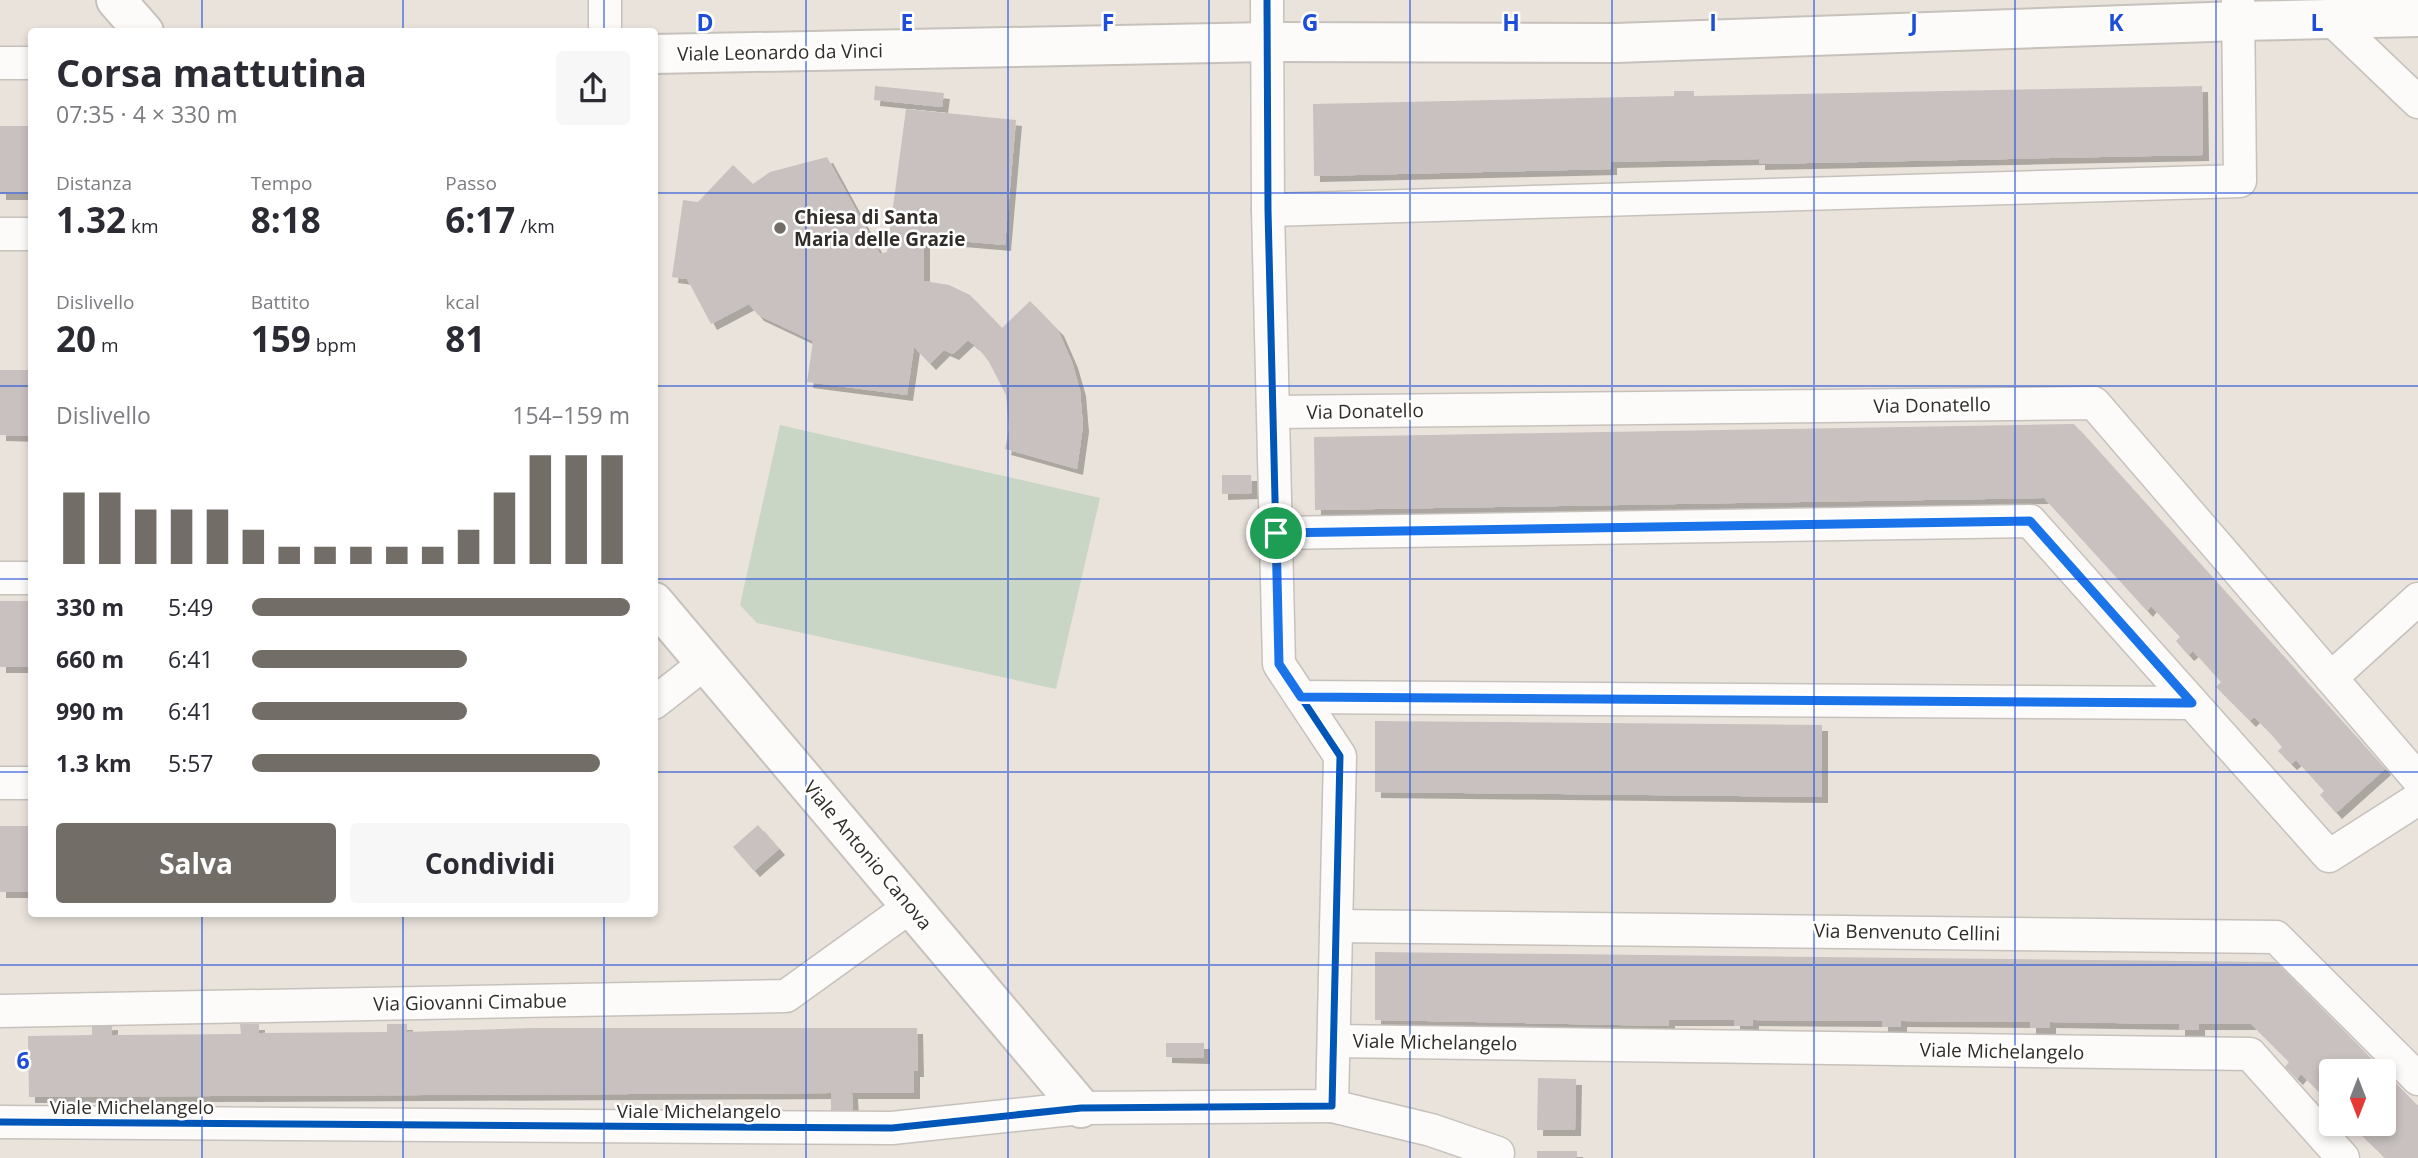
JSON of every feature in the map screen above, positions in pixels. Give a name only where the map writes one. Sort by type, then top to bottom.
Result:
[{"type":"street","points":[[116,0],[140,28]]},
{"type":"street","points":[[605,0],[605,28]]},
{"type":"street","points":[[1266,0],[1268,210],[1279,664],[1340,756],[1334,1041]]},
{"type":"street","points":[[1268,210],[2240,181],[2239,11]]},
{"type":"street","name":"Viale Leonardo da Vinci","points":[[658,54],[1267,42],[1616,43],[2239,11],[2332,20],[2418,18]]},
{"type":"street","points":[[2332,20],[2418,102]]},
{"type":"street","points":[[0,63],[28,63]]},
{"type":"street","points":[[0,234],[28,234]]},
{"type":"street","name":"Via Donatello","points":[[1274,412],[2094,403],[2418,779]]},
{"type":"street","points":[[1276,533],[2030,521],[2329,856],[2418,799]]},
{"type":"street","points":[[0,578],[28,578]]},
{"type":"street","points":[[2331,678],[2418,599]]},
{"type":"street","name":"Viale Antonio Canova","points":[[658,607],[1081,1108]]},
{"type":"street","points":[[658,701],[705,663]]},
{"type":"street","points":[[1301,697],[2192,703]]},
{"type":"street","points":[[0,783],[28,783]]},
{"type":"street","name":"Via Giovanni Cimabue","points":[[0,1011],[786,996],[911,906]]},
{"type":"street","name":"Via Benvenuto Cellini","points":[[1336,926],[2276,937],[2418,1079]]},
{"type":"street","name":"Viale Michelangelo","points":[[0,1122],[892,1128],[1081,1108],[1332,1106],[1334,1041],[2250,1054],[2343,1158]]},
{"type":"street","points":[[1332,1106],[1431,1130],[1498,1153]]},
{"type":"green space","points":[[780,425],[1100,498],[1056,689],[757,623],[740,605]]},
{"type":"building","points":[[875,86],[944,93],[942,107],[874,100]]},
{"type":"building","points":[[2202,86],[2203,155],[1759,164],[1759,159],[1611,162],[1611,169],[1314,176],[1313,104],[1674,96],[1674,91],[1694,91],[1694,96]]},
{"type":"building","points":[[906,109],[1016,120],[1005,245],[924,238],[924,281],[949,285],[970,295],[1002,328],[1030,301],[1058,330],[1072,362],[1080,390],[1083,426],[1077,469],[1005,449],[1009,429],[1006,395],[989,362],[968,340],[953,354],[944,350],[930,364],[914,347],[907,395],[807,382],[813,341],[758,315],[749,304],[711,324],[687,279],[672,277],[683,200],[698,202],[733,165],[753,184],[770,172],[827,157],[880,254],[887,252]]},
{"type":"building","points":[[0,126],[28,126],[28,194],[0,194]]},
{"type":"building","points":[[0,370],[28,370],[28,436],[0,435]]},
{"type":"building","points":[[2074,424],[2385,769],[2336,813],[2320,795],[2324,791],[2296,760],[2291,764],[2278,751],[2282,747],[2270,733],[2254,717],[2250,721],[2216,687],[2221,682],[2193,651],[2188,655],[2176,641],[2180,637],[2151,606],[2147,611],[2044,498],[1315,510],[1314,437]]},
{"type":"building","points":[[1222,475],[1251,475],[1252,493],[1222,494]]},
{"type":"building","points":[[0,601],[28,601],[28,667],[0,667]]},
{"type":"building","points":[[1375,721],[1822,725],[1822,797],[1375,792]]},
{"type":"building","points":[[758,825],[779,849],[754,871],[733,847]]},
{"type":"building","points":[[0,826],[28,826],[28,892],[0,892]]},
{"type":"building","points":[[1375,952],[2276,962],[2371,1059],[2319,1059],[2319,1092],[2301,1074],[2297,1079],[2285,1067],[2289,1062],[2251,1024],[2199,1024],[2199,1030],[2179,1030],[2179,1024],[2050,1022],[2050,1028],[2030,1028],[2030,1022],[1901,1021],[1901,1027],[1882,1027],[1882,1021],[1753,1020],[1753,1026],[1734,1026],[1734,1020],[1669,1020],[1669,1026],[1375,1020]]},
{"type":"building","points":[[112,1024],[112,1035],[241,1034],[240,1024],[259,1024],[259,1033],[387,1032],[387,1024],[407,1024],[407,1032],[533,1028],[917,1028],[918,1071],[914,1071],[914,1093],[852,1093],[853,1112],[831,1112],[831,1093],[29,1097],[28,1036],[92,1035],[92,1025]]},
{"type":"building","points":[[1166,1043],[1204,1043],[1204,1058],[1166,1057]]},
{"type":"building","points":[[1538,1078],[1576,1079],[1575,1130],[1537,1130]]},
{"type":"building","points":[[2396,1084],[2418,1106],[2418,1158],[2385,1158],[2362,1136],[2396,1136]]},
{"type":"building","points":[[1537,1151],[1577,1151],[1577,1158],[1537,1158]]},
{"type":"cycle path","points":[[0,1122],[892,1128],[1081,1108],[1332,1106],[1340,756],[1279,664],[1268,210],[1267,0]]},
{"type":"place","name":"Chiesa di Santa Maria delle Grazie","points":[[780,228]]},
{"type":"route","points":[[2030,521],[2192,703],[1301,697],[1279,664],[1276,533],[2030,521]]}]
